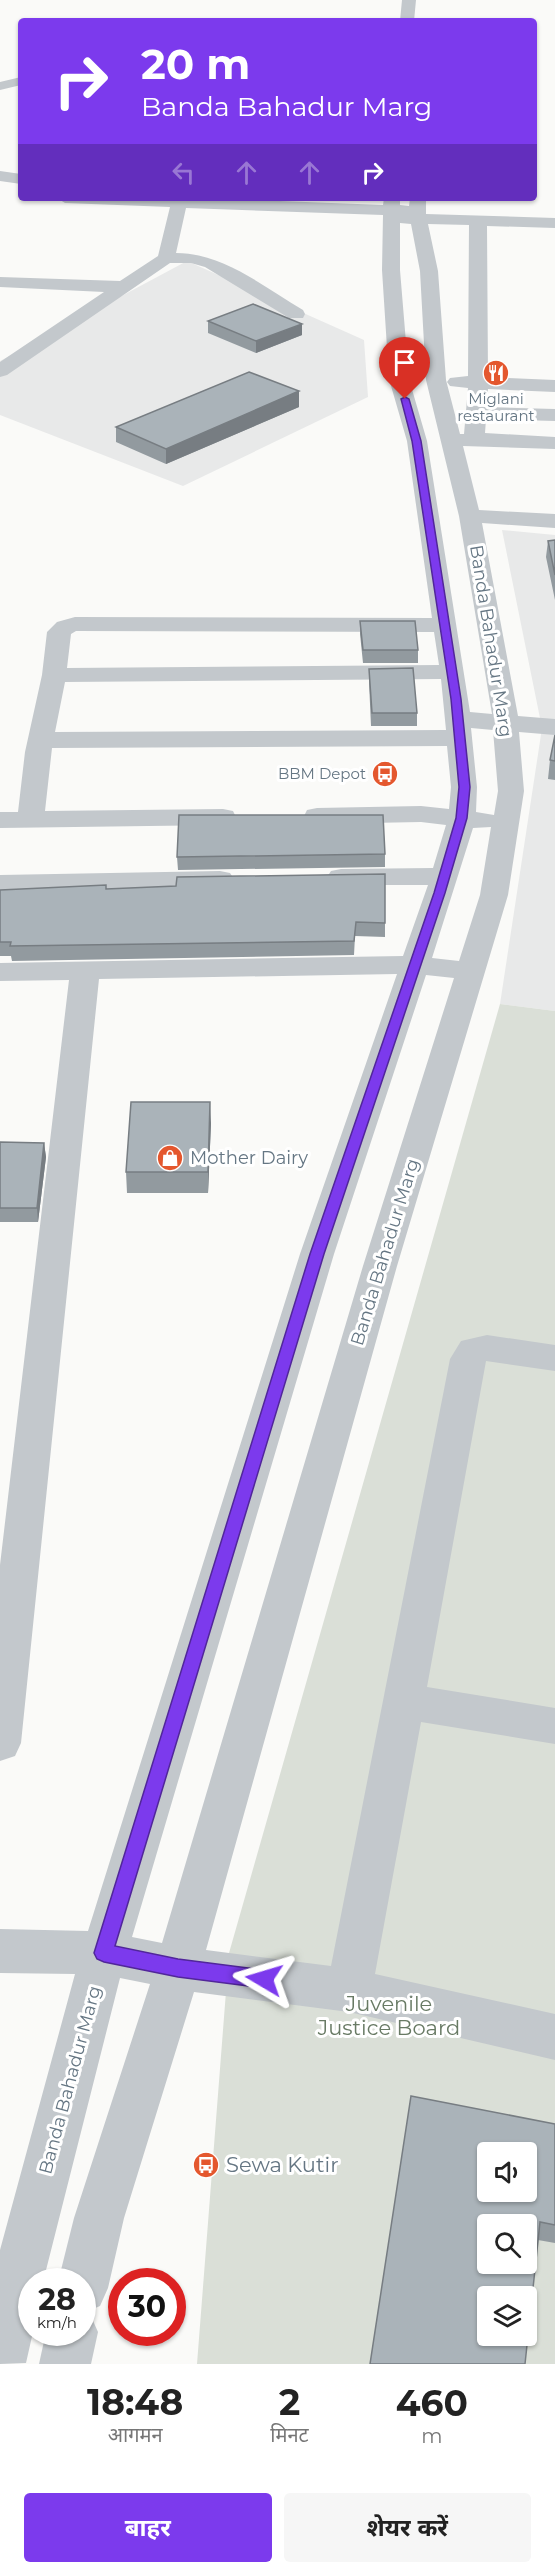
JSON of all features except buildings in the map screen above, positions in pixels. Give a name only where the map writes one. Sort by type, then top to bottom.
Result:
[{"type":"street","points":[[407,18],[409,0]]},
{"type":"street","points":[[0,77],[18,73]]},
{"type":"street","points":[[0,86],[18,82]]},
{"type":"street","points":[[0,176],[18,179]]},
{"type":"street","points":[[0,190],[18,193]]},
{"type":"street","points":[[133,201],[309,203],[405,209],[478,220],[555,223]]},
{"type":"street","points":[[166,258],[178,203]]},
{"type":"street","name":"Banda Bahadur Marg","points":[[0,2362],[20,2270],[104,1953],[314,1266],[462,818],[464,787],[456,707],[417,441],[399,379],[391,270],[405,209]]},
{"type":"street","name":"Banda Bahadur Marg","points":[[87,2268],[99,2217],[178,1968],[380,1266],[494,895],[506,824],[511,791],[505,712],[470,516],[463,440],[436,380],[429,271],[405,209]]},
{"type":"street","points":[[463,440],[475,413],[478,384],[478,220]]},
{"type":"street","points":[[0,371],[166,258],[191,258],[211,263],[296,314]]},
{"type":"street","points":[[0,282],[123,287]]},
{"type":"street","points":[[399,379],[555,386]]},
{"type":"street","points":[[475,413],[555,415]]},
{"type":"street","points":[[417,441],[555,443]]},
{"type":"street","points":[[470,516],[555,521]]},
{"type":"street","points":[[31,819],[40,740],[54,675],[59,632],[65,627],[75,624],[443,625]]},
{"type":"street","points":[[54,675],[505,712],[555,727]]},
{"type":"street","points":[[40,740],[456,707]]},
{"type":"street","points":[[291,816],[421,814],[506,824]]},
{"type":"street","points":[[0,820],[244,817]]},
{"type":"street","points":[[314,878],[443,876]]},
{"type":"street","points":[[0,883],[244,879]]},
{"type":"street","points":[[0,972],[415,965],[471,971]]},
{"type":"street","points":[[0,1743],[85,971]]},
{"type":"street","points":[[349,1990],[468,1359],[474,1350],[487,1348],[555,1358]]},
{"type":"street","points":[[403,1701],[555,1726]]},
{"type":"street","points":[[0,1951],[104,1953],[178,1968],[349,1990],[555,2037]]},
{"type":"street","points":[[65,2364],[69,2346]]},
{"type":"shaded area","points":[[187,261],[364,340],[368,397],[183,486],[0,415],[0,361]]},
{"type":"shaded area","points":[[502,530],[555,535],[555,1011],[500,1004],[542,728]]},
{"type":"green space","name":"Juvenile Justice Board","points":[[500,1004],[555,1011],[555,2364],[197,2364],[229,1953]]},
{"type":"place","name":"Miglani restaurant","points":[[496,373]]},
{"type":"place","name":"BBM Depot","points":[[385,774]]},
{"type":"place","name":"Mother Dairy","points":[[170,1158]]},
{"type":"place","name":"Sewa Kutir","points":[[206,2165]]},
{"type":"route","points":[[264,1979],[178,1968],[104,1953],[317,1254],[439,893],[462,818],[464,787],[456,699],[417,441],[405,399]]}]
